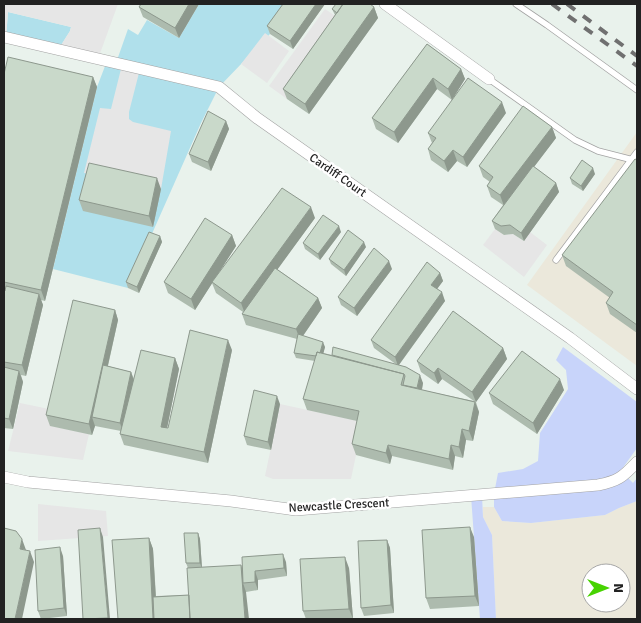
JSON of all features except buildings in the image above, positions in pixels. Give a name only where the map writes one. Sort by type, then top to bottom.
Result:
[{"type":"street","points":[[385,4],[489,79]]},
{"type":"street","name":"Cardiff Court","points":[[4,37],[219,87],[257,118],[570,338],[637,389]]},
{"type":"street","name":"Newcastle Crescent","points":[[4,477],[28,482],[231,501],[296,510],[598,485],[618,479],[637,462]]},
{"type":"lane","points":[[516,4],[637,90]]},
{"type":"lane","points":[[489,79],[574,140],[598,151],[637,161]]},
{"type":"lane","points":[[556,260],[637,152]]},
{"type":"shaded area","points":[[4,4],[118,4],[98,59],[58,50],[71,27],[8,12],[6,38],[4,37]]},
{"type":"shaded area","points":[[199,4],[292,4],[270,34],[219,87],[201,123],[128,288],[53,269],[97,87],[107,61],[116,63],[128,29],[138,35],[147,20],[179,38]]},
{"type":"shaded area","points":[[325,9],[343,21],[287,99],[269,86]]},
{"type":"shaded area","points":[[8,12],[71,27],[70,31],[58,50],[6,38]]},
{"type":"shaded area","points":[[265,33],[289,51],[267,83],[241,64]]},
{"type":"shaded area","points":[[122,65],[140,69],[129,112],[129,119],[133,122],[171,131],[161,189],[84,173],[100,108],[111,109]]},
{"type":"shaded area","points":[[637,132],[637,366],[527,285]]},
{"type":"shaded area","points":[[495,229],[504,235],[513,234],[524,241],[530,232],[547,245],[524,277],[483,245]]},
{"type":"shaded area","points":[[563,347],[637,402],[637,448],[622,469],[633,483],[637,478],[637,501],[605,515],[531,523],[502,521],[494,507],[494,494],[498,473],[523,469],[538,461],[540,433],[568,389],[566,370],[556,360]]},
{"type":"shaded area","points":[[20,403],[54,410],[51,426],[89,434],[83,460],[8,451]]},
{"type":"shaded area","points":[[280,404],[363,422],[351,479],[273,479],[265,476]]},
{"type":"shaded area","points":[[482,495],[483,517],[492,535],[496,619],[480,619],[471,496]]},
{"type":"shaded area","points":[[637,501],[637,619],[496,619],[492,535],[483,517],[483,507],[494,507],[502,521],[531,523],[605,515]]},
{"type":"shaded area","points":[[38,504],[106,511],[108,536],[38,541]]},
{"type":"railway","points":[[552,4],[637,66]]},
{"type":"railway","points":[[567,4],[637,56]]}]
